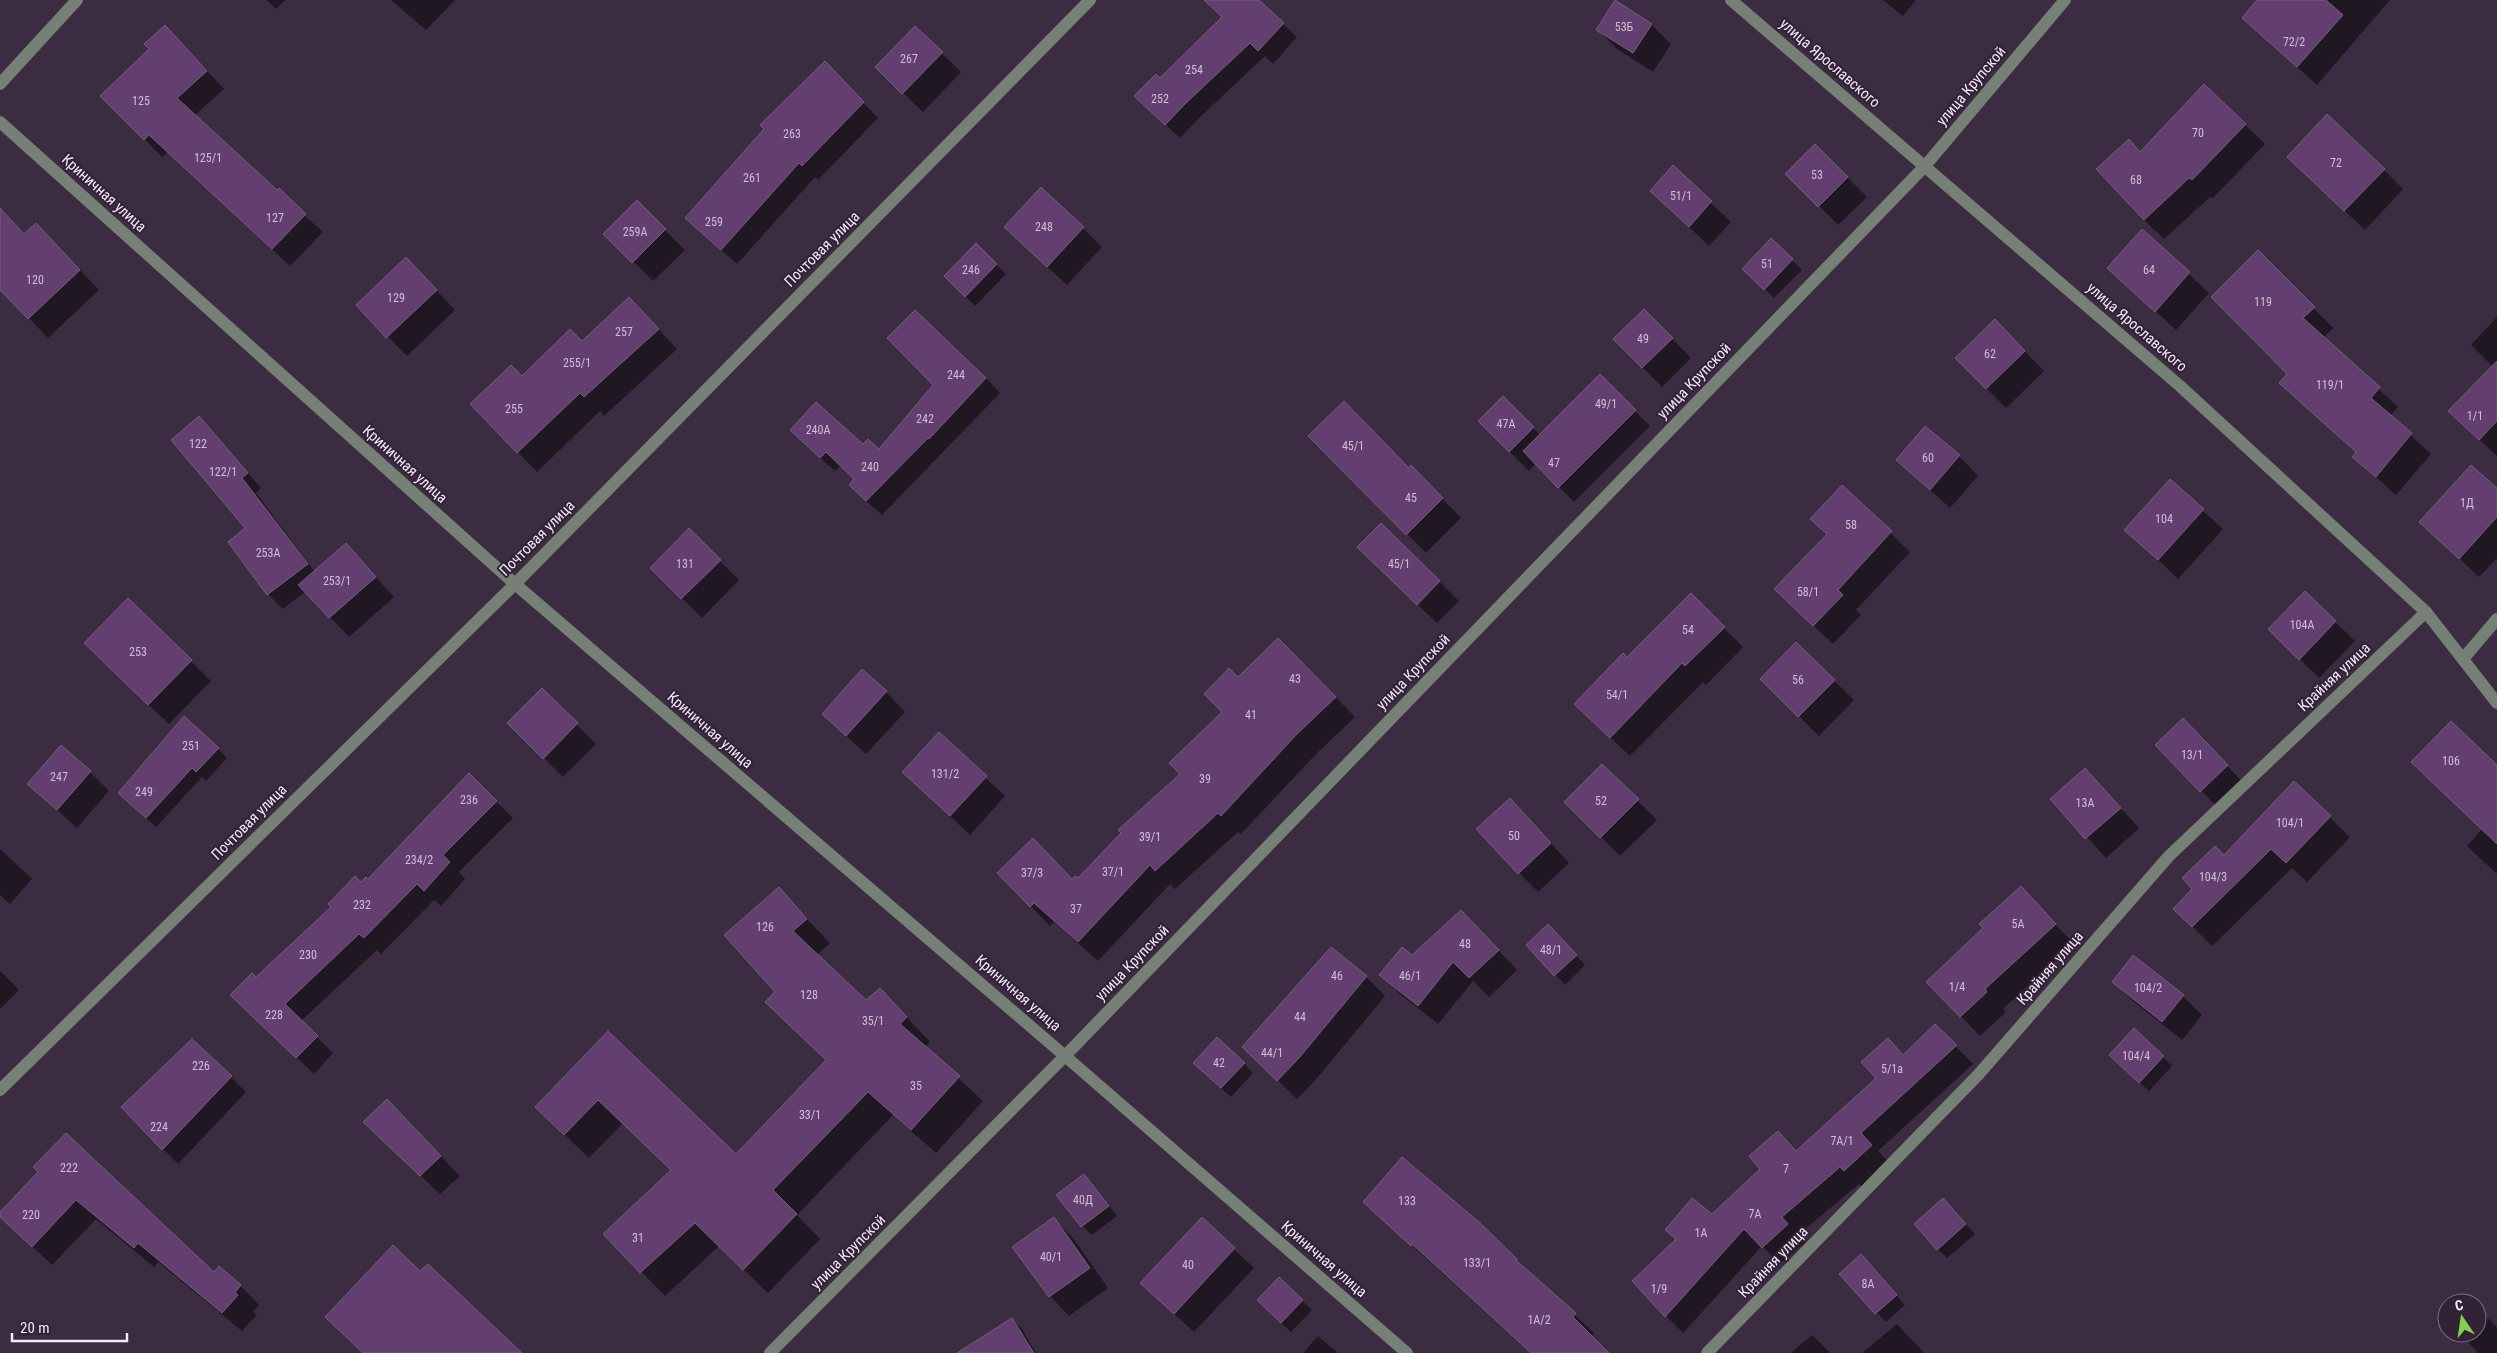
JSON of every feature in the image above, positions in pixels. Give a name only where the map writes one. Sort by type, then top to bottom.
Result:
[{"type":"street","points":[[0,84],[77,0]]},
{"type":"street","name":"Почтовая улица","points":[[0,1090],[515,584],[1090,0]]},
{"type":"street","name":"улица Ярославского","points":[[1731,0],[2180,386],[2426,612],[2497,703]]},
{"type":"street","name":"улица Крупской","points":[[770,1353],[1065,1056],[1925,166],[2064,0]]},
{"type":"street","name":"Криничная улица","points":[[0,122],[515,584],[1065,1056],[1407,1353]]},
{"type":"street","name":"Крайняя улица","points":[[1707,1353],[1978,1075],[2170,856],[2426,612]]},
{"type":"street","points":[[2463,660],[2497,620]]},
{"type":"building","points":[[1204,0],[1259,0],[1284,23],[1258,51],[1250,43],[1165,125],[1134,96],[1156,74],[1160,78],[1222,17]]},
{"type":"building","points":[[1615,0],[1652,24],[1633,53],[1596,30]]},
{"type":"building","points":[[2257,0],[2326,0],[2343,15],[2297,67],[2242,18]]},
{"type":"building","points":[[165,25],[207,71],[177,98],[277,190],[279,188],[306,214],[272,249],[149,135],[144,140],[100,96],[149,49],[144,44]]},
{"type":"building","points":[[915,26],[943,52],[902,94],[875,67]]},
{"type":"building","points":[[825,61],[864,102],[802,166],[799,163],[721,250],[685,218],[764,129],[760,125]]},
{"type":"building","points":[[2204,84],[2246,124],[2192,180],[2189,178],[2144,220],[2096,169],[2129,139],[2140,152]]},
{"type":"building","points":[[2327,114],[2385,169],[2344,211],[2287,157]]},
{"type":"building","points":[[1815,144],[1848,177],[1818,207],[1785,174]]},
{"type":"building","points":[[1673,165],[1712,201],[1689,227],[1650,191]]},
{"type":"building","points":[[1041,187],[1084,227],[1047,267],[1004,227]]},
{"type":"building","points":[[637,200],[666,229],[632,263],[603,234]]},
{"type":"building","points":[[0,208],[24,234],[36,223],[80,270],[28,319],[0,290]]},
{"type":"building","points":[[2142,229],[2190,272],[2155,312],[2107,268]]},
{"type":"building","points":[[1771,238],[1793,259],[1764,290],[1742,269]]},
{"type":"building","points":[[976,243],[997,264],[965,297],[944,276]]},
{"type":"building","points":[[2258,250],[2315,307],[2303,318],[2380,387],[2371,398],[2412,433],[2376,477],[2352,457],[2356,452],[2279,383],[2287,374],[2211,297]]},
{"type":"building","points":[[406,257],[437,290],[386,338],[356,305]]},
{"type":"building","points":[[629,297],[659,329],[584,397],[580,393],[517,453],[470,404],[511,365],[522,376],[570,329],[582,341]]},
{"type":"building","points":[[1644,309],[1673,338],[1642,368],[1613,339]]},
{"type":"building","points":[[915,310],[986,378],[929,439],[866,501],[849,485],[854,479],[826,452],[820,458],[790,430],[816,402],[863,444],[868,439],[879,449],[933,385],[887,338]]},
{"type":"building","points":[[1995,319],[2025,351],[1986,389],[1955,358]]},
{"type":"building","points":[[2497,361],[2497,421],[2479,440],[2448,411]]},
{"type":"building","points":[[1600,374],[1636,410],[1558,488],[1523,451]]},
{"type":"building","points":[[1503,396],[1534,427],[1509,452],[1478,421]]},
{"type":"building","points":[[1344,401],[1409,468],[1411,465],[1443,498],[1406,535],[1308,436]]},
{"type":"building","points":[[199,416],[248,473],[242,478],[308,564],[267,595],[228,542],[245,528],[171,440]]},
{"type":"building","points":[[1925,426],[1960,455],[1930,490],[1896,460]]},
{"type":"building","points":[[2471,465],[2497,488],[2497,517],[2459,559],[2419,522]]},
{"type":"building","points":[[2170,479],[2204,509],[2158,560],[2124,530]]},
{"type":"building","points":[[1842,485],[1892,531],[1838,590],[1843,595],[1813,626],[1774,589],[1827,534],[1810,519]]},
{"type":"building","points":[[1381,523],[1440,581],[1417,605],[1357,547]]},
{"type":"building","points":[[689,528],[721,560],[681,599],[650,568]]},
{"type":"building","points":[[346,543],[376,577],[329,618],[298,585]]},
{"type":"building","points":[[2305,591],[2336,621],[2299,660],[2268,629]]},
{"type":"building","points":[[1691,593],[1725,627],[1685,666],[1682,663],[1610,738],[1574,704],[1623,653],[1627,657]]},
{"type":"building","points":[[128,598],[192,660],[148,705],[84,643]]},
{"type":"building","points":[[1278,638],[1336,697],[1297,734],[1221,816],[1218,813],[1155,871],[1150,865],[1078,942],[1034,903],[1030,907],[997,873],[1033,838],[1072,879],[1075,876],[1078,878],[1121,833],[1118,830],[1180,774],[1169,763],[1222,712],[1204,694],[1229,668],[1238,677]]},
{"type":"building","points":[[1796,642],[1835,680],[1798,717],[1760,679]]},
{"type":"building","points":[[862,669],[887,691],[846,736],[822,714]]},
{"type":"building","points":[[542,688],[578,723],[543,759],[507,723]]},
{"type":"building","points":[[184,716],[219,748],[196,772],[192,768],[146,818],[118,793]]},
{"type":"building","points":[[2183,718],[2228,765],[2200,792],[2155,745]]},
{"type":"building","points":[[2451,721],[2497,765],[2497,844],[2411,762]]},
{"type":"building","points":[[939,732],[987,776],[950,816],[902,772]]},
{"type":"building","points":[[61,745],[91,771],[57,810],[27,784]]},
{"type":"building","points":[[1602,764],[1639,799],[1600,838],[1564,802]]},
{"type":"building","points":[[2085,768],[2121,808],[2085,839],[2050,799]]},
{"type":"building","points":[[469,773],[497,801],[443,855],[450,862],[424,891],[417,884],[364,938],[359,934],[285,1004],[318,1036],[296,1058],[230,995],[252,973],[256,977],[331,907],[328,904],[355,876],[361,882],[366,877],[368,879]]},
{"type":"building","points":[[2294,781],[2331,816],[2286,863],[2271,849],[2192,927],[2173,909],[2192,889],[2182,878],[2215,846],[2224,855]]},
{"type":"building","points":[[1510,798],[1551,843],[1518,874],[1476,829]]},
{"type":"building","points":[[2021,886],[2056,924],[1985,989],[1987,992],[1960,1017],[1926,982],[1983,928],[1979,924]]},
{"type":"building","points":[[779,887],[807,919],[793,931],[866,1000],[880,988],[907,1017],[900,1024],[960,1076],[911,1130],[868,1092],[773,1190],[797,1214],[743,1270],[695,1223],[640,1273],[603,1234],[671,1170],[598,1100],[564,1135],[535,1107],[608,1031],[736,1154],[826,1060],[765,1002],[775,992],[724,935]]},
{"type":"building","points":[[1461,910],[1499,950],[1469,978],[1453,962],[1418,1006],[1379,975],[1402,947],[1412,955]]},
{"type":"building","points":[[1548,924],[1577,955],[1554,976],[1526,945]]},
{"type":"building","points":[[1331,947],[1367,976],[1299,1058],[1277,1081],[1242,1047]]},
{"type":"building","points":[[2133,955],[2184,995],[2162,1022],[2112,982]]},
{"type":"building","points":[[1935,1024],[1957,1045],[1861,1133],[1872,1145],[1844,1171],[1840,1167],[1782,1217],[1788,1224],[1762,1248],[1744,1229],[1665,1317],[1632,1281],[1676,1239],[1665,1230],[1692,1198],[1712,1214],[1760,1169],[1749,1156],[1778,1131],[1796,1151],[1876,1078],[1861,1062],[1888,1038],[1903,1055]]},
{"type":"building","points":[[2134,1028],[2164,1056],[2139,1083],[2109,1055]]},
{"type":"building","points":[[1217,1037],[1245,1063],[1221,1088],[1193,1063]]},
{"type":"building","points":[[192,1039],[232,1076],[162,1150],[121,1107]]},
{"type":"building","points":[[387,1099],[441,1156],[420,1176],[363,1122]]},
{"type":"building","points":[[66,1133],[214,1272],[219,1266],[241,1285],[235,1292],[238,1295],[222,1313],[138,1243],[134,1248],[76,1200],[32,1247],[0,1217],[0,1212],[38,1172],[33,1167]]},
{"type":"building","points":[[1402,1157],[1479,1222],[1516,1260],[1576,1313],[1573,1317],[1609,1353],[1531,1353],[1412,1244],[1411,1246],[1363,1202]]},
{"type":"building","points":[[1084,1174],[1109,1206],[1081,1227],[1056,1195]]},
{"type":"building","points":[[1943,1198],[1966,1224],[1937,1250],[1914,1224]]},
{"type":"building","points":[[1054,1217],[1090,1268],[1049,1297],[1012,1247]]},
{"type":"building","points":[[1202,1217],[1235,1248],[1174,1314],[1140,1283]]},
{"type":"building","points":[[393,1245],[420,1271],[428,1264],[522,1353],[363,1353],[325,1317]]},
{"type":"building","points":[[1861,1254],[1897,1295],[1875,1314],[1839,1274]]},
{"type":"building","points":[[1279,1277],[1303,1300],[1281,1323],[1257,1300]]},
{"type":"building","points":[[1012,1318],[1034,1353],[957,1353]]}]
